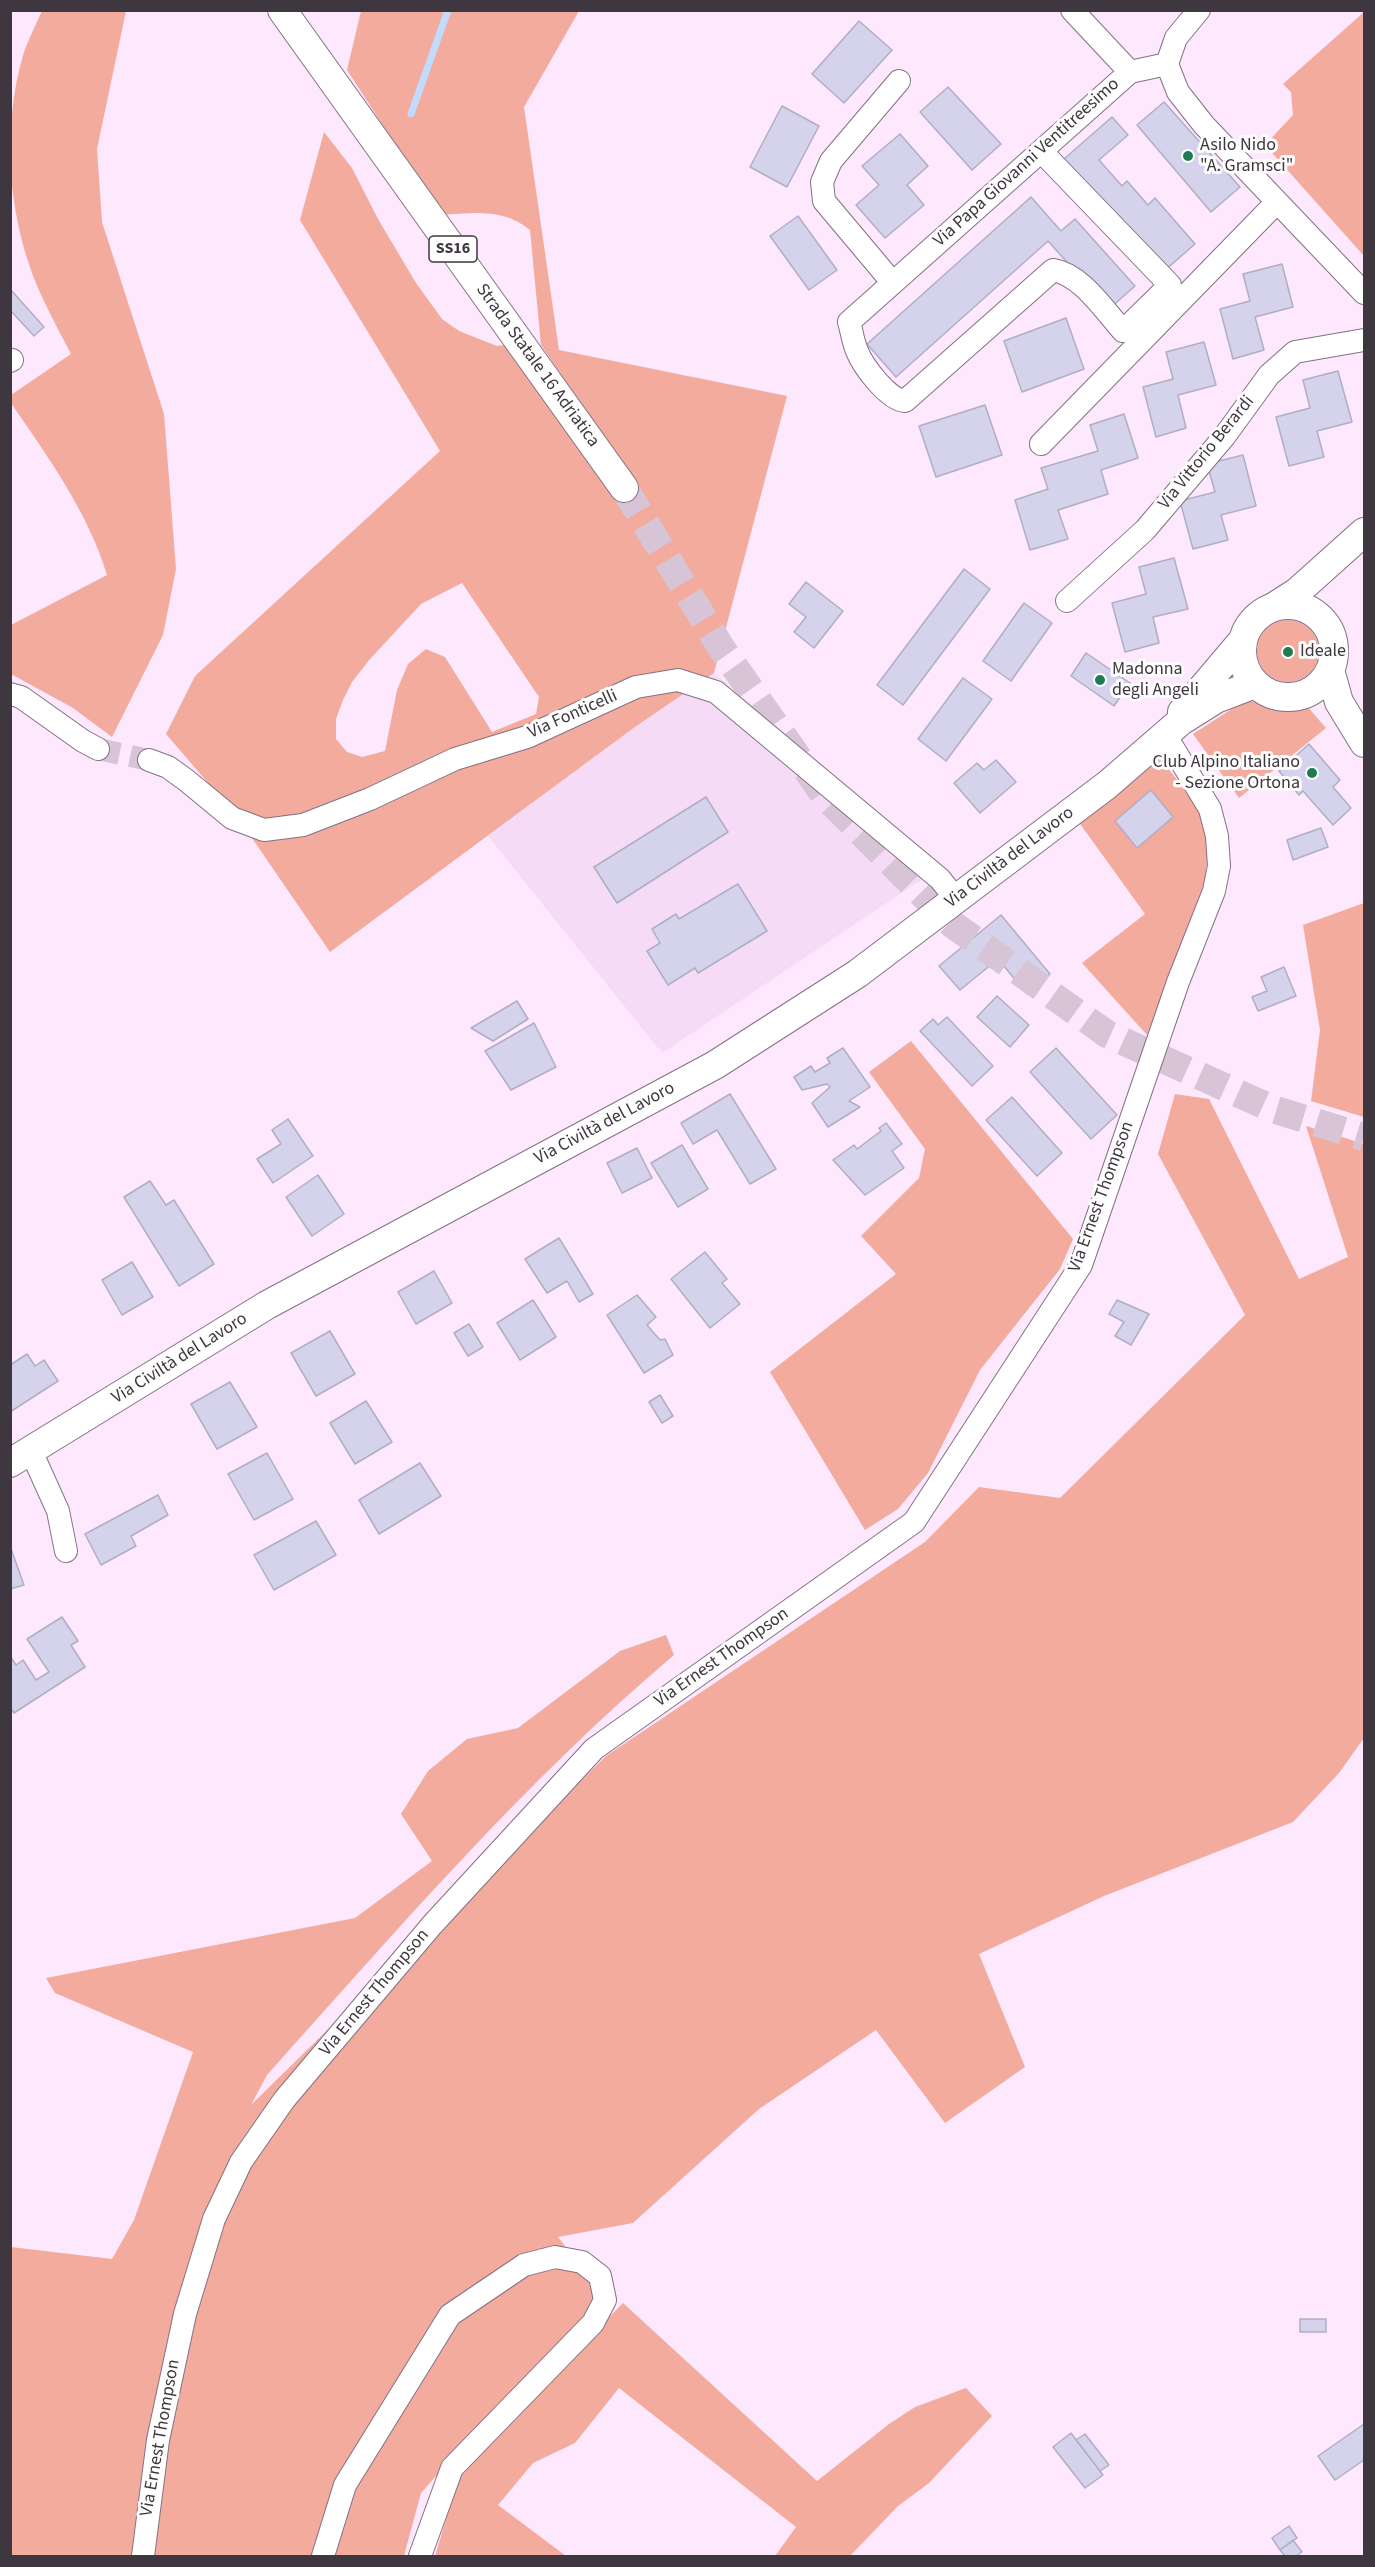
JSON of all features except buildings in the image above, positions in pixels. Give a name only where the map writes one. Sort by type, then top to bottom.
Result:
[{"type":"main road","name":"Strada Statale 16 Adriatica","points":[[282,10],[624,488]]},
{"type":"main road","points":[[1272,608],[1296,606],[1318,616],[1327,627],[1333,641],[1334,655],[1330,670],[1311,692],[1296,697],[1281,697],[1267,693],[1255,684],[1246,671],[1242,656],[1243,640],[1248,626],[1259,615],[1297,592],[1365,532]]},
{"type":"main road","points":[[1318,616],[1324,586],[1336,559]]},
{"type":"main road","name":"Via Civiltà del Lavoro","points":[[1164,733],[1243,640]]},
{"type":"main road","points":[[1330,670],[1339,702],[1364,742]]},
{"type":"main road","name":"Via Civiltà del Lavoro","points":[[21,1457],[267,1305],[715,1065],[857,974],[1107,785],[1164,733],[1198,709],[1255,684]]},
{"type":"main road","points":[[1296,697],[1332,716],[1364,742]]},
{"type":"street","points":[[1072,10],[1130,72]]},
{"type":"street","points":[[1199,10],[1176,38],[1167,64],[1178,92],[1204,125],[1365,293]]},
{"type":"street","name":"Via Papa Giovanni Ventitreesimo","points":[[1042,152],[1170,285],[1123,331],[1076,280],[1053,270],[905,401],[898,401],[886,393],[857,352],[849,322],[1130,72],[1167,64]]},
{"type":"street","points":[[892,282],[824,201],[822,182],[831,161],[899,81]]},
{"type":"street","points":[[1041,444],[1277,202]]},
{"type":"street","name":"Via Vittorio Berardi","points":[[1067,601],[1144,530],[1224,437],[1269,375],[1296,352],[1365,340]]},
{"type":"street","name":"Via Fonticelli","points":[[149,760],[168,767],[232,818],[264,830],[303,825],[370,800],[455,759],[527,736],[636,687],[678,680],[716,692],[940,879],[956,899]]},
{"type":"street","points":[[10,694],[21,697],[83,741],[98,748]]},
{"type":"street","name":"Via Ernest Thompson","points":[[143,2556],[158,2440],[185,2314],[214,2220],[241,2162],[284,2100],[432,1925],[594,1749],[914,1522],[1081,1264],[1178,982],[1214,891],[1219,866],[1217,836],[1210,809],[1164,733]]},
{"type":"street","points":[[21,1457],[58,1511],[66,1551]]},
{"type":"street","points":[[323,2556],[345,2485],[450,2315],[524,2265],[555,2257],[582,2262],[600,2276],[605,2300],[592,2323],[452,2468],[420,2556]]},
{"type":"shaded area","points":[[42,11],[126,11],[97,149],[102,222],[164,414],[176,569],[163,635],[112,737],[73,708],[11,674],[11,625],[107,575],[78,507],[11,403],[11,395],[71,354],[47,308],[32,272],[22,242],[12,178],[10,146],[16,82],[24,52]]},
{"type":"shaded area","points":[[361,11],[579,11],[524,107],[559,350],[787,396],[714,673],[635,727],[330,952],[239,819],[166,734],[195,676],[440,451],[300,220],[324,132],[352,168],[378,219],[416,283],[442,319],[459,331],[497,346],[505,345],[634,481],[541,345],[530,230],[520,223],[499,215],[477,213],[441,215],[347,70]],"holes":[[[462,583],[539,697],[536,714],[492,732],[445,657],[426,649],[408,664],[397,690],[385,751],[362,757],[347,752],[336,739],[336,719],[343,700],[352,682],[370,659],[421,604]]]},
{"type":"shaded area","points":[[1364,12],[1364,256],[1265,145],[1293,115],[1291,92],[1283,84]]},
{"type":"shaded area","points":[[1282,620],[1294,620],[1310,629],[1317,639],[1319,651],[1317,663],[1310,673],[1294,682],[1282,682],[1271,677],[1262,668],[1257,657],[1257,645],[1262,634],[1271,625]]},
{"type":"shaded area","points":[[714,673],[942,866],[662,1053],[488,836],[635,727]]},
{"type":"shaded area","points":[[1244,701],[1306,705],[1326,728],[1239,798],[1193,734]]},
{"type":"shaded area","points":[[1161,759],[1200,814],[1207,843],[1207,860],[1205,881],[1147,1035],[1082,963],[1145,914],[1078,821]]},
{"type":"shaded area","points":[[1364,903],[1364,1117],[1311,1101],[1320,1030],[1303,925]]},
{"type":"shaded area","points":[[911,1041],[1073,1239],[1060,1269],[980,1370],[928,1473],[898,1509],[865,1530],[770,1372],[896,1274],[861,1236],[919,1178],[925,1149],[869,1072]]},
{"type":"shaded area","points":[[1175,1094],[1209,1099],[1299,1279],[1348,1257],[1306,1126],[1364,1144],[1364,1738],[1339,1773],[1293,1822],[1104,1896],[979,1954],[1025,2067],[945,2123],[876,2030],[759,2109],[633,2223],[558,2237],[594,2283],[593,2308],[497,2407],[421,2493],[404,2556],[11,2556],[11,2247],[112,2259],[134,2220],[193,2052],[55,1993],[46,1978],[355,1918],[432,1861],[401,1814],[428,1771],[467,1739],[518,1728],[620,1651],[666,1635],[674,1655],[566,1753],[463,1858],[267,2075],[251,2105],[606,1756],[925,1542],[979,1487],[1060,1498],[1245,1315],[1158,1154]]},
{"type":"shaded area","points":[[623,2303],[817,2481],[889,2424],[915,2407],[966,2388],[992,2416],[929,2483],[898,2506],[850,2556],[775,2556],[796,2527],[619,2388],[575,2443],[533,2463],[498,2505],[566,2556],[435,2556],[462,2466]]},
{"type":"waterway","points":[[411,114],[448,10]]},
{"type":"tunnel","points":[[624,488],[722,649],[825,796],[952,924],[1107,1034],[1273,1109],[1364,1137]]},
{"type":"tunnel","points":[[98,749],[149,760]]},
{"type":"place","name":"Asilo Nido \"A. Gramsci\"","points":[[1188,156]]},
{"type":"place","name":"Ideale","points":[[1288,652]]},
{"type":"place","name":"Madonna degli Angeli","points":[[1100,680]]},
{"type":"place","name":"Club Alpino Italiano - Sezione Ortona","points":[[1312,773]]}]
